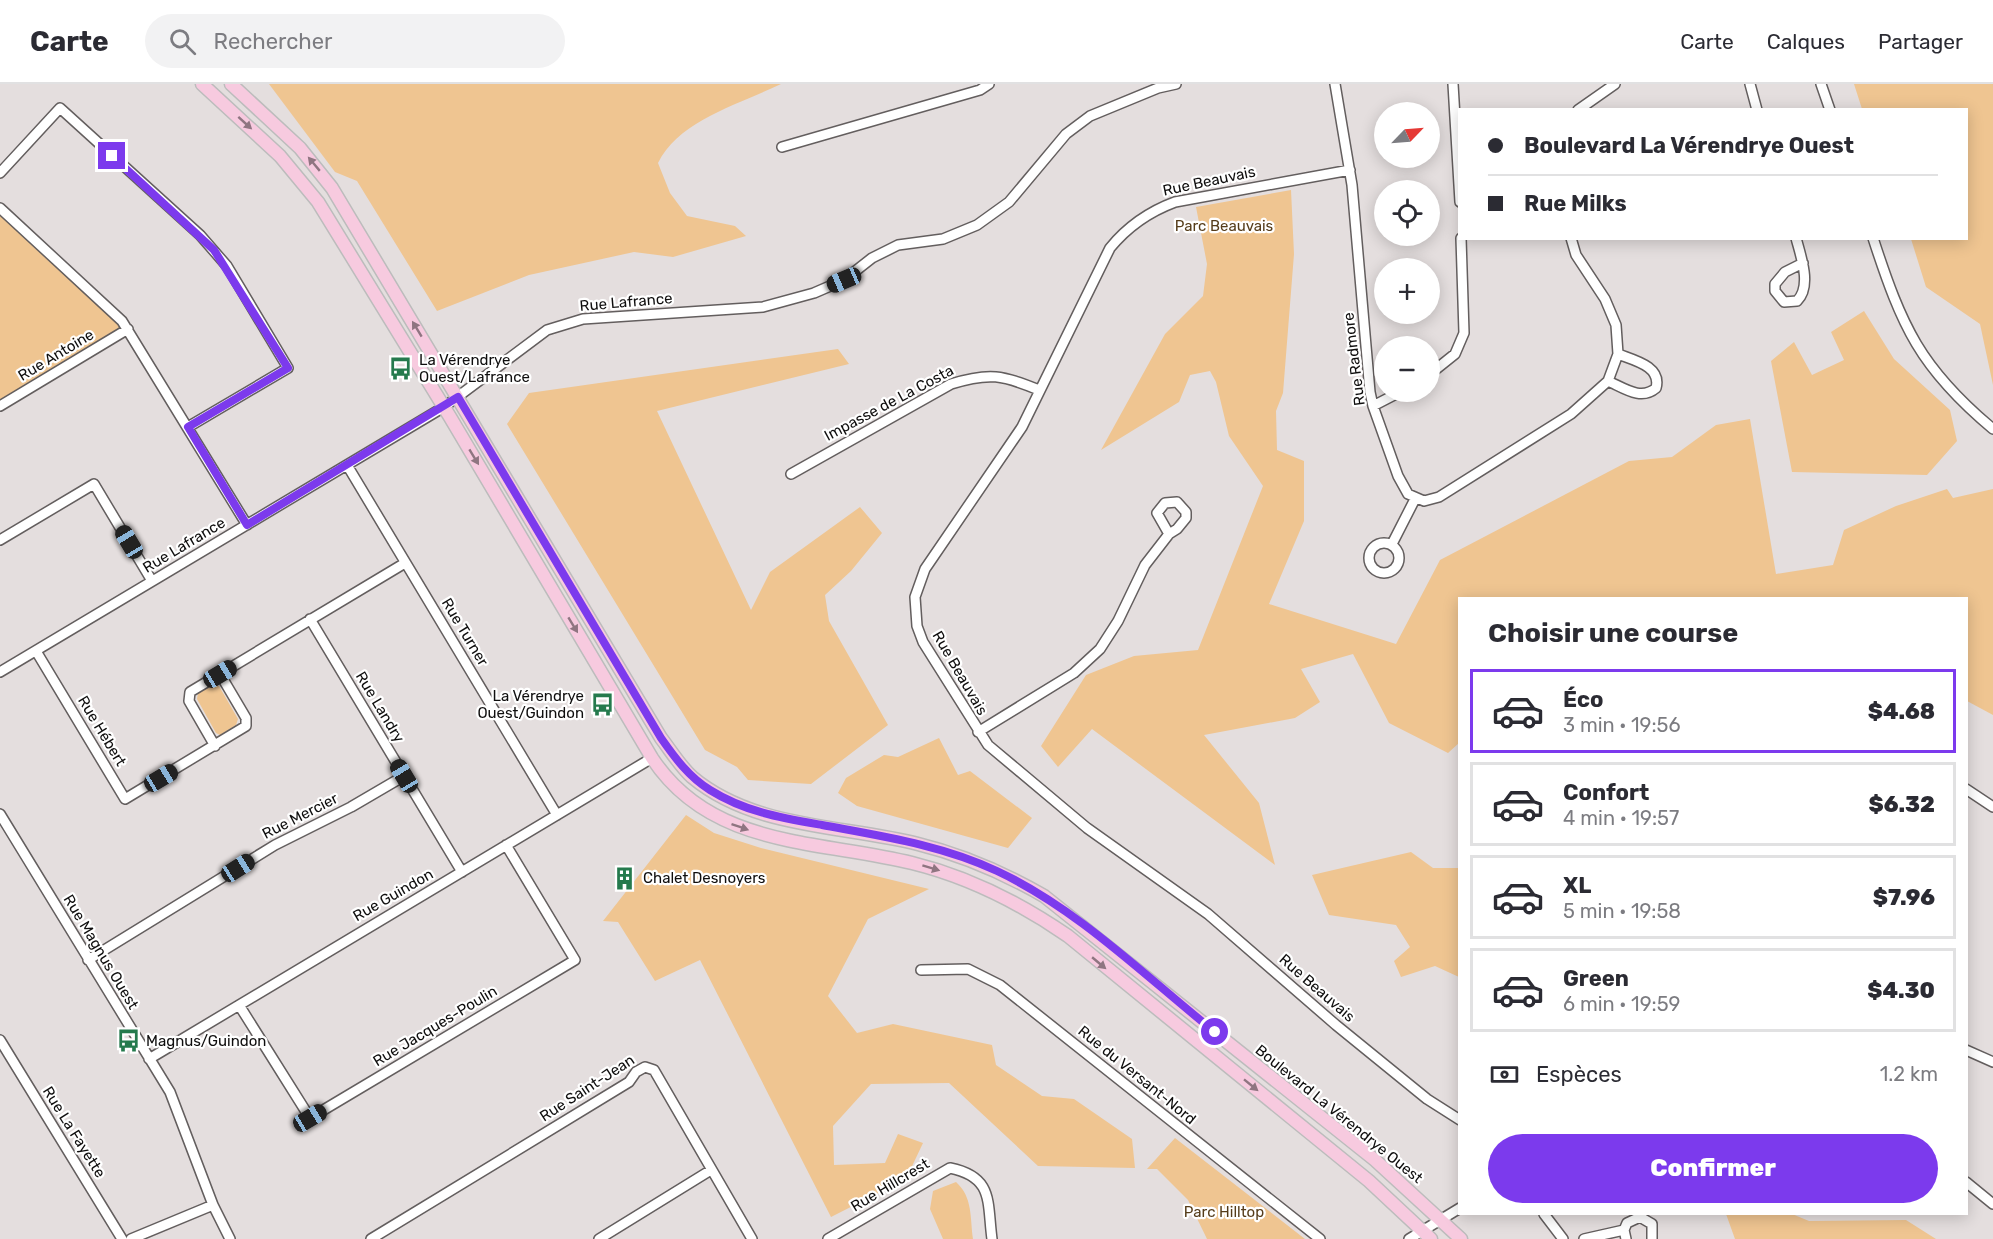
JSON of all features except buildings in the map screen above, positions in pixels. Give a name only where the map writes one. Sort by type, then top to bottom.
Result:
[{"type":"main road","points":[[202,84],[301,178],[342,238],[652,758],[670,782],[708,813],[741,828],[913,863],[993,891],[1044,920],[1068,936],[1369,1181],[1427,1235]]},
{"type":"main road","name":"Boulevard La Vérendrye Ouest","points":[[231,84],[300,148],[332,188],[661,738],[691,776],[710,790],[755,812],[917,843],[945,851],[995,870],[1044,896],[1376,1160],[1461,1239]]},
{"type":"street","points":[[782,147],[989,84]]},
{"type":"street","name":"Rue Lafrance","points":[[0,672],[444,407],[533,340],[571,321],[763,307],[814,293],[844,280],[872,258],[898,245],[944,239],[977,225],[1009,202],[1066,134],[1090,116],[1158,88],[1176,84]]},
{"type":"street","name":"Rue Radmore","points":[[1335,84],[1350,170],[1373,406],[1402,485],[1415,499]]},
{"type":"street","points":[[1454,84],[1458,163]]},
{"type":"street","points":[[1581,108],[1615,84]]},
{"type":"street","points":[[1750,84],[1756,108]]},
{"type":"street","points":[[1821,84],[1829,108]]},
{"type":"street","points":[[0,173],[60,108],[221,257],[288,368],[188,427]]},
{"type":"street","name":"Rue Beauvais","points":[[1350,170],[1190,198],[1148,213],[1110,248],[1022,427],[925,569],[915,597],[917,626],[923,642],[988,745],[1038,790],[1125,857],[1190,900],[1391,1070],[1428,1100],[1458,1119]]},
{"type":"street","points":[[0,208],[106,305],[128,329],[247,525]]},
{"type":"street","points":[[1440,366],[1455,354],[1464,333],[1461,240]]},
{"type":"street","points":[[1392,544],[1415,499],[1433,500],[1571,414],[1608,381],[1618,354],[1616,325],[1612,312],[1576,255],[1574,240]]},
{"type":"street","points":[[1797,240],[1803,263]]},
{"type":"street","points":[[1874,240],[1896,306],[1915,346],[1938,377],[1993,429]]},
{"type":"street","name":"Rue Antoine","points":[[0,406],[128,329]]},
{"type":"street","points":[[1608,381],[1640,394],[1647,394],[1656,388],[1657,376],[1653,371],[1618,354]]},
{"type":"street","name":"Impasse de La Costa","points":[[791,474],[951,384],[970,378],[1005,376],[1039,390]]},
{"type":"street","points":[[1373,406],[1381,402]]},
{"type":"street","name":"Rue Turner","points":[[347,465],[557,815]]},
{"type":"street","points":[[0,540],[94,484],[153,581]]},
{"type":"street","points":[[978,732],[1089,661],[1109,638],[1136,579],[1169,534]]},
{"type":"street","points":[[215,746],[188,697],[190,692],[405,562]]},
{"type":"street","name":"Rue Landry","points":[[310,619],[462,872]]},
{"type":"street","name":"Rue Hébert","points":[[36,651],[125,799],[244,729],[247,721],[220,674]]},
{"type":"street","name":"Rue Guindon","points":[[149,1059],[652,758]]},
{"type":"street","name":"Rue Mercier","points":[[88,960],[275,845],[360,802],[404,776]]},
{"type":"street","points":[[1968,790],[1993,807]]},
{"type":"street","name":"Rue Magnus Ouest","points":[[0,814],[175,1102],[213,1205],[230,1239]]},
{"type":"street","name":"Rue Jacques-Poulin","points":[[239,1005],[310,1118],[554,972],[574,960],[506,845]]},
{"type":"street","name":"Rue du Versant-Nord","points":[[921,970],[968,969],[1000,984],[1320,1239]]},
{"type":"street","name":"Rue La Fayette","points":[[0,1040],[122,1239]]},
{"type":"street","points":[[1968,1051],[1993,1062]]},
{"type":"street","name":"Rue Saint-Jean","points":[[371,1239],[629,1083],[636,1072],[645,1067],[654,1070],[752,1239]]},
{"type":"street","name":"Rue Hillcrest","points":[[828,1239],[950,1168],[971,1173],[984,1187],[992,1239]]},
{"type":"street","points":[[599,1239],[711,1170]]},
{"type":"street","points":[[1968,1184],[1993,1204]]},
{"type":"street","points":[[131,1239],[213,1205]]},
{"type":"street","points":[[1409,1239],[1427,1235],[1442,1220],[1458,1209]]},
{"type":"street","points":[[1545,1215],[1563,1239]]},
{"type":"street","points":[[1584,1239],[1625,1234],[1633,1219],[1647,1219],[1654,1231],[1652,1239]]},
{"type":"green space","points":[[269,84],[781,84],[695,124],[680,135],[658,163],[670,193],[687,216],[735,226],[746,236],[673,257],[634,252],[529,275],[437,311],[357,181],[335,172]]},
{"type":"green space","points":[[1854,84],[1993,84],[1993,385],[1980,324],[1926,287],[1911,240],[1968,240],[1968,108],[1862,108]]},
{"type":"green space","name":"Parc Beauvais","points":[[1291,190],[1294,254],[1283,393],[1276,411],[1277,450],[1304,461],[1304,521],[1269,604],[1396,644],[1440,560],[1629,461],[1672,457],[1716,425],[1750,419],[1776,574],[1833,565],[1844,530],[1896,506],[1947,489],[1953,498],[1993,489],[1993,715],[1968,702],[1968,597],[1458,597],[1458,744],[1448,753],[1389,723],[1353,654],[1301,669],[1320,702],[1295,718],[1204,735],[1259,803],[1275,865],[1092,729],[1058,767],[1041,746],[1086,675],[1134,656],[1198,650],[1263,486],[1229,436],[1216,382],[1210,371],[1190,375],[1179,402],[1101,450],[1165,334],[1203,296],[1207,264],[1196,207]]},
{"type":"green space","points":[[0,208],[128,329],[0,406]]},
{"type":"green space","points":[[1864,311],[1894,359],[1950,410],[1957,441],[1927,475],[1792,472],[1771,361],[1794,342],[1812,375],[1844,360],[1831,332]]},
{"type":"green space","points":[[838,349],[849,364],[657,411],[751,610],[770,572],[860,507],[882,533],[851,571],[825,595],[829,621],[888,725],[811,784],[748,780],[737,767],[705,750],[507,424],[529,393]]},
{"type":"green space","points":[[212,684],[219,686],[238,719],[236,725],[220,735],[216,733],[197,699],[198,693]]},
{"type":"green space","points":[[939,738],[958,775],[970,771],[1032,818],[1008,848],[857,806],[838,793],[846,778],[884,755],[898,757]]},
{"type":"green space","points":[[686,815],[714,833],[761,848],[929,889],[868,919],[828,996],[857,1033],[893,1024],[992,1045],[996,1065],[1042,1096],[1074,1099],[1132,1139],[1135,1168],[1038,1166],[949,1083],[871,1084],[833,1126],[834,1165],[885,1163],[898,1134],[923,1143],[906,1179],[831,1217],[700,960],[655,981],[618,922],[603,921]]},
{"type":"green space","points":[[1411,852],[1433,868],[1458,868],[1458,977],[1435,966],[1401,977],[1394,961],[1410,947],[1396,925],[1329,915],[1312,875]]},
{"type":"green space","name":"Parc Hilltop","points":[[1175,1138],[1305,1239],[1207,1239],[1188,1200],[1157,1169],[1147,1169]]},
{"type":"green space","points":[[956,1182],[968,1201],[973,1239],[943,1239],[930,1209],[933,1191]]},
{"type":"green space","points":[[1726,1215],[1794,1215],[1809,1221],[1906,1220],[1936,1239],[1735,1239]]},
{"type":"place","name":"La Vérendrye Ouest/Lafrance","points":[[401,369]]},
{"type":"place","name":"La Vérendrye Ouest/Guindon","points":[[602,705]]},
{"type":"place","name":"Chalet Desnoyers","points":[[625,878]]},
{"type":"place","name":"Magnus/Guindon","points":[[128,1041]]},
{"type":"route","points":[[112,156],[200,235],[221,257],[288,368],[188,427],[247,525],[458,397],[661,738],[691,776],[733,803],[755,812],[917,843],[969,859],[1014,879],[1044,896],[1074,918],[1215,1032]]}]
